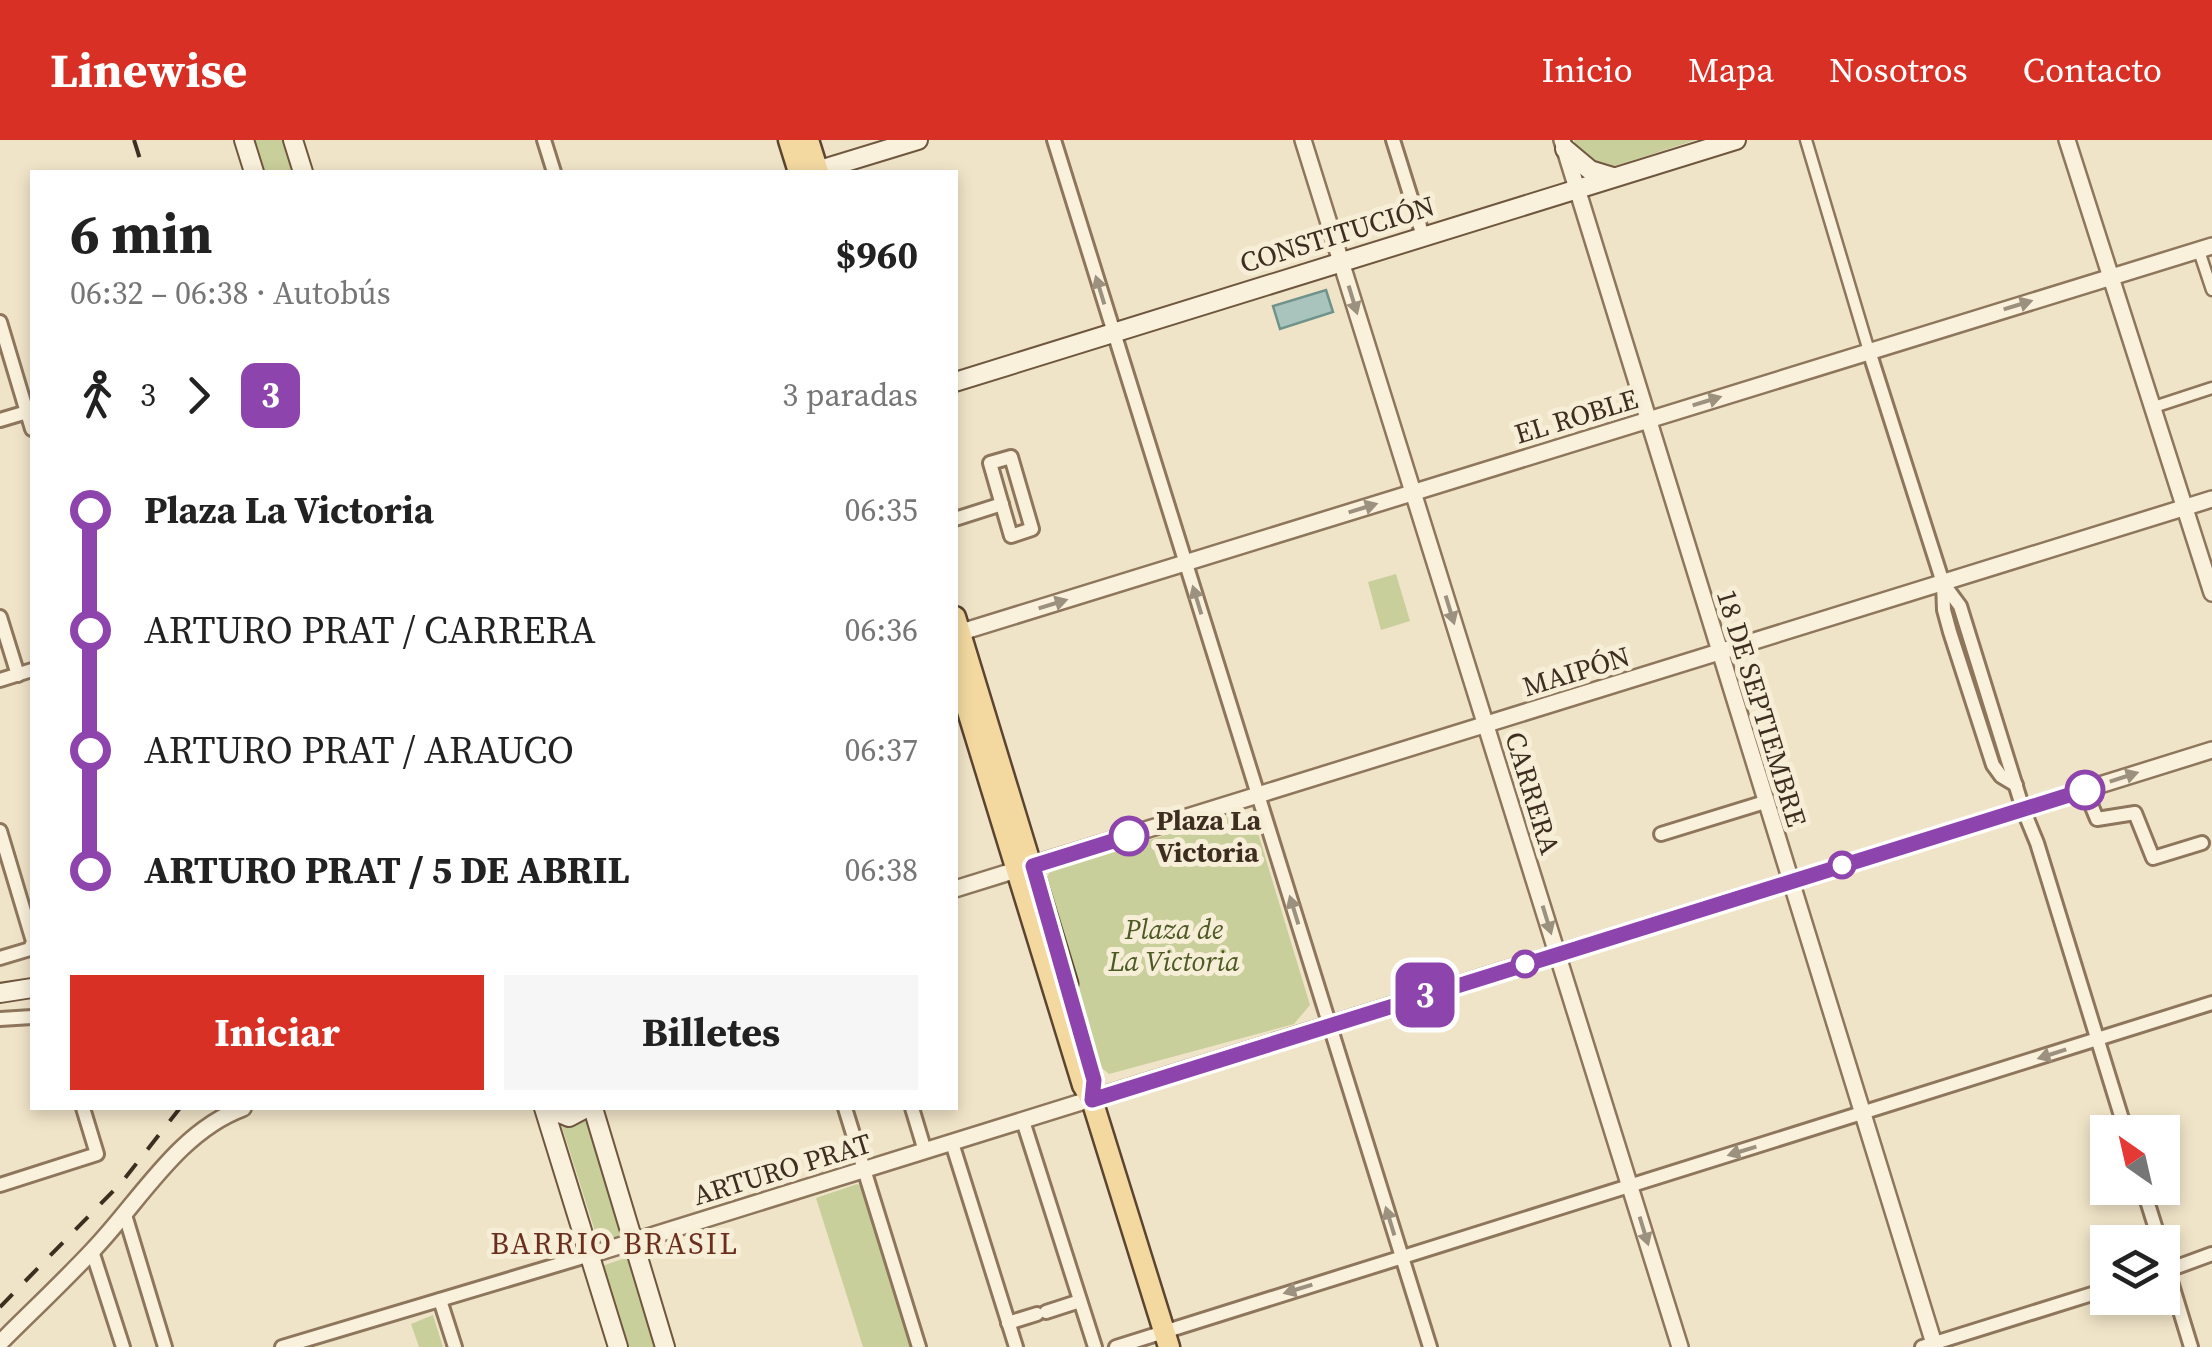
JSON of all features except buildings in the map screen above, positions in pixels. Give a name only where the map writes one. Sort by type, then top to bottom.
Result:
[{"type":"main road","points":[[244,140],[253,170]]},
{"type":"main road","points":[[293,140],[301,170]]},
{"type":"main road","points":[[789,140],[811,170]]},
{"type":"main road","points":[[808,140],[812,170]]},
{"type":"main road","points":[[819,170],[918,140]]},
{"type":"main road","name":"CONSTITUCIÓN","points":[[958,381],[1736,140]]},
{"type":"main road","points":[[1564,144],[1590,170],[1614,178]]},
{"type":"main road","points":[[958,631],[1026,867],[1094,1080],[1092,1100],[1166,1339]]},
{"type":"main road","points":[[958,676],[1026,867]]},
{"type":"main road","points":[[0,992],[30,988]]},
{"type":"main road","points":[[547,1110],[618,1347]]},
{"type":"main road","points":[[551,1110],[568,1117],[584,1110]]},
{"type":"main road","points":[[590,1110],[665,1347]]},
{"type":"street","points":[[544,140],[553,170]]},
{"type":"street","points":[[1054,140],[1430,1347]]},
{"type":"street","name":"CARRERA","points":[[1303,140],[1680,1347]]},
{"type":"street","points":[[1393,140],[1423,236]]},
{"type":"street","points":[[1806,140],[1942,583],[1944,610],[1993,765],[2001,776],[2016,785],[2121,1115]]},
{"type":"street","points":[[2067,140],[2212,593]]},
{"type":"street","name":"18 DE SEPTIEMBRE","points":[[1564,144],[1930,1346]]},
{"type":"street","points":[[2206,249],[2212,290]]},
{"type":"street","name":"EL ROBLE","points":[[958,628],[1186,563],[2206,249]]},
{"type":"street","points":[[0,322],[30,422]]},
{"type":"street","points":[[2154,408],[2212,388]]},
{"type":"street","points":[[0,420],[27,412]]},
{"type":"street","points":[[1011,457],[1032,530],[1010,536],[1002,504],[990,464],[1011,457]]},
{"type":"street","name":"MAIPÓN","points":[[958,888],[2212,499]]},
{"type":"street","points":[[958,517],[1002,504]]},
{"type":"street","points":[[0,618],[18,674]]},
{"type":"street","points":[[0,680],[30,671]]},
{"type":"street","name":"ARTURO PRAT","points":[[282,1347],[924,1152],[2212,750]]},
{"type":"street","points":[[2085,790],[2096,818],[2135,813],[2153,858],[2202,843]]},
{"type":"street","points":[[1661,834],[1765,802]]},
{"type":"street","points":[[0,831],[30,934]]},
{"type":"street","points":[[0,958],[30,948]]},
{"type":"street","points":[[1116,1347],[1166,1339],[1402,1256],[2212,1003]]},
{"type":"street","points":[[0,1019],[30,1017]]},
{"type":"street","points":[[0,1184],[97,1154],[84,1110]]},
{"type":"street","points":[[0,1343],[92,1251],[200,1129],[240,1110]]},
{"type":"street","points":[[846,1110],[919,1347]]},
{"type":"street","points":[[913,1110],[924,1152]]},
{"type":"street","points":[[1023,1121],[1095,1347]]},
{"type":"street","points":[[952,1143],[1016,1347]]},
{"type":"street","points":[[125,1215],[165,1347]]},
{"type":"street","points":[[92,1251],[123,1347]]},
{"type":"street","points":[[2180,1266],[2212,1254]]},
{"type":"street","points":[[1930,1346],[2090,1295]]},
{"type":"street","points":[[440,1300],[455,1347]]},
{"type":"street","points":[[1008,1323],[1080,1302]]},
{"type":"street","points":[[2180,1312],[2192,1347]]},
{"type":"green space","points":[[251,140],[286,140],[295,170],[260,170]]},
{"type":"green space","points":[[1574,140],[1696,140],[1609,168],[1587,159]]},
{"type":"green space","points":[[1396,574],[1410,621],[1381,630],[1368,582]]},
{"type":"green space","name":"Plaza de La Victoria","points":[[1239,812],[1255,823],[1310,1005],[1294,1024],[1109,1074],[1093,1061],[1043,887],[1050,871]]},
{"type":"green space","points":[[557,1110],[590,1110],[629,1234],[599,1244]]},
{"type":"green space","points":[[857,1184],[864,1187],[913,1347],[863,1347],[816,1198]]},
{"type":"green space","points":[[628,1257],[656,1347],[627,1347],[602,1266]]},
{"type":"green space","points":[[433,1315],[443,1347],[419,1347],[411,1324]]},
{"type":"water","points":[[1326,290],[1333,312],[1280,329],[1273,306]]},
{"type":"railway","points":[[134,140],[143,170]]},
{"type":"railway","points":[[0,1307],[122,1182],[178,1110]]},
{"type":"bus line","name":"3","points":[[1129,836],[1033,866],[1094,1080],[1092,1100],[2085,790]]},
{"type":"place","name":"Plaza La Victoria","points":[[1129,836]]},
{"type":"district","name":"BARRIO BRASIL","points":[[615,1243]]}]
